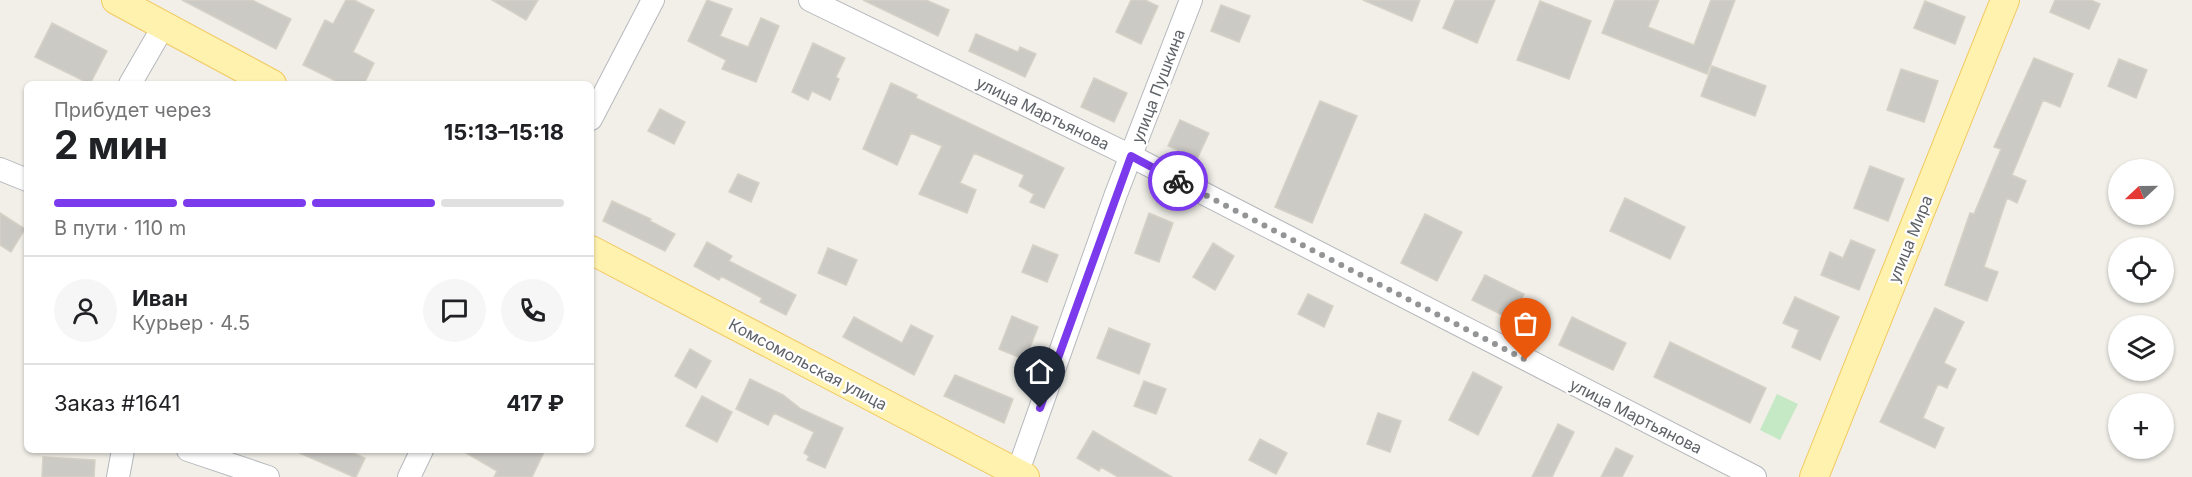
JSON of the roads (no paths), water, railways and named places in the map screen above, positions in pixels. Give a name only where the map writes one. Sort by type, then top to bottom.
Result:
[{"type":"main road","points":[[116,0],[266,81]]},
{"type":"main road","name":"улица Мира","points":[[1814,477],[2005,0]]},
{"type":"main road","name":"Комсомольская улица","points":[[594,252],[1019,476]]},
{"type":"street","points":[[594,113],[653,0]]},
{"type":"street","name":"улица Мартьянова","points":[[810,0],[1131,156],[1755,477]]},
{"type":"street","name":"улица Пушкина","points":[[1019,476],[1131,156],[1191,0]]},
{"type":"street","points":[[132,81],[163,27]]},
{"type":"street","points":[[0,169],[24,179]]},
{"type":"street","points":[[118,477],[122,453]]},
{"type":"street","points":[[197,453],[268,477]]},
{"type":"street","points":[[409,477],[421,453]]}]
